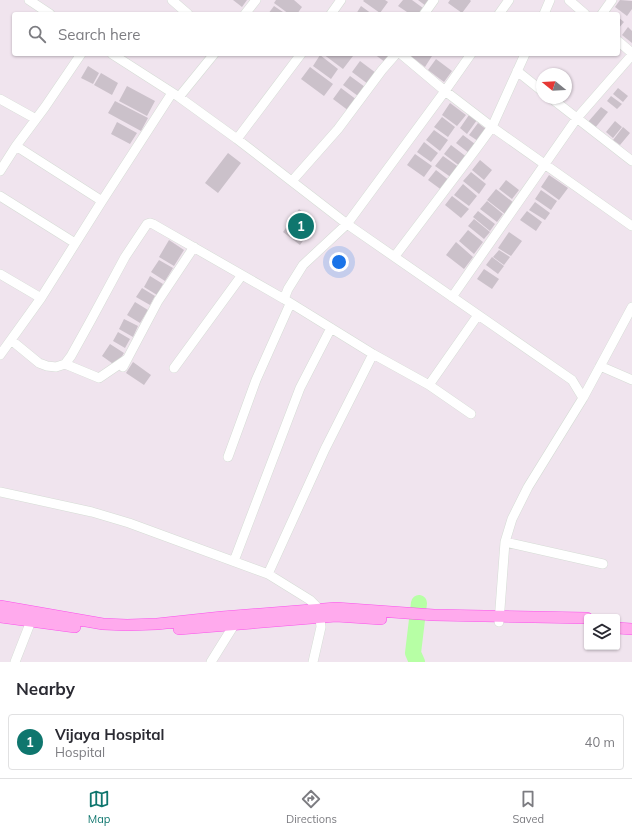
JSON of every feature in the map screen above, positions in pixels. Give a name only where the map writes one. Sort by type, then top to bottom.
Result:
[{"type":"main road","points":[[0,606],[128,632],[147,632],[234,625],[320,613],[336,608],[410,618],[434,619],[584,618]]},
{"type":"main road","points":[[0,617],[76,628],[113,628],[222,617],[320,613]]},
{"type":"main road","points":[[498,619],[584,625]]},
{"type":"main road","points":[[620,620],[632,621]]},
{"type":"main road","points":[[620,628],[632,629]]},
{"type":"street","points":[[29,0],[47,12]]},
{"type":"street","points":[[172,0],[186,12]]},
{"type":"street","points":[[247,12],[256,0]]},
{"type":"street","points":[[332,12],[341,0]]},
{"type":"street","points":[[425,12],[434,0]]},
{"type":"street","points":[[500,12],[509,0]]},
{"type":"street","points":[[545,12],[550,0]]},
{"type":"street","points":[[569,0],[583,12]]},
{"type":"street","points":[[603,12],[612,0]]},
{"type":"street","points":[[452,297],[577,118],[632,54],[620,43]]},
{"type":"street","points":[[0,171],[16,146],[46,107],[80,56]]},
{"type":"street","points":[[115,56],[176,95],[237,139],[347,224],[572,380],[583,398]]},
{"type":"street","points":[[0,355],[41,298],[102,201],[176,95],[212,56]]},
{"type":"street","points":[[237,139],[299,56]]},
{"type":"street","points":[[292,181],[338,129],[394,56]]},
{"type":"street","points":[[403,56],[445,91],[492,127],[632,226]]},
{"type":"street","points":[[228,457],[287,301],[288,289],[303,265],[347,224],[470,56]]},
{"type":"street","points":[[395,256],[492,127],[524,56]]},
{"type":"street","points":[[517,71],[536,86]]},
{"type":"street","points":[[0,99],[36,119]]},
{"type":"street","points":[[559,104],[632,161]]},
{"type":"street","points":[[16,146],[102,201]]},
{"type":"street","points":[[0,196],[76,244]]},
{"type":"street","points":[[11,340],[39,363],[56,367],[65,364],[71,356],[125,257],[147,224],[150,223],[194,247],[287,301],[373,354],[429,385],[471,414]]},
{"type":"street","points":[[123,367],[158,301],[194,247]]},
{"type":"street","points":[[0,274],[41,298]]},
{"type":"street","points":[[174,368],[242,275]]},
{"type":"street","points":[[498,619],[505,542],[512,519],[528,487],[583,398],[632,307]]},
{"type":"street","points":[[429,385],[478,316]]},
{"type":"street","points":[[234,561],[300,388],[330,328]]},
{"type":"street","points":[[268,574],[325,449],[373,354]]},
{"type":"street","points":[[65,364],[99,378],[128,358]]},
{"type":"street","points":[[600,366],[632,380]]},
{"type":"street","points":[[0,492],[92,512],[129,523],[268,574],[310,600],[320,613],[320,636],[313,662]]},
{"type":"street","points":[[505,542],[603,564]]},
{"type":"street","points":[[15,662],[31,621]]},
{"type":"street","points":[[211,662],[234,625]]},
{"type":"building","points":[[233,0],[247,0],[242,7]]},
{"type":"building","points":[[276,0],[294,0],[302,7],[298,12],[286,12],[274,3]]},
{"type":"building","points":[[385,0],[388,2],[381,12],[379,12],[363,1]]},
{"type":"building","points":[[403,0],[412,0],[423,8],[420,12],[407,12],[398,6]]},
{"type":"building","points":[[418,0],[430,0],[426,6]]},
{"type":"building","points":[[450,0],[471,1],[463,12],[448,3]]},
{"type":"building","points":[[620,0],[632,1],[632,9],[627,16],[615,7]]},
{"type":"building","points":[[274,6],[283,12],[270,12]]},
{"type":"building","points":[[361,6],[369,12],[357,12]]},
{"type":"building","points":[[620,19],[624,22],[620,27]]},
{"type":"building","points":[[628,27],[632,31],[632,43],[622,35]]},
{"type":"building","points":[[319,56],[321,56],[338,69],[331,79],[313,66]]},
{"type":"building","points":[[326,56],[353,56],[343,69]]},
{"type":"building","points":[[377,56],[390,56],[385,62]]},
{"type":"building","points":[[410,56],[432,56],[425,67]]},
{"type":"building","points":[[436,59],[452,71],[444,82],[428,70]]},
{"type":"building","points":[[360,61],[376,73],[368,84],[352,72]]},
{"type":"building","points":[[88,66],[99,73],[93,84],[81,78]]},
{"type":"building","points":[[310,67],[333,84],[324,96],[301,79]]},
{"type":"building","points":[[101,73],[118,83],[112,95],[94,85]]},
{"type":"building","points":[[350,76],[365,87],[358,96],[343,85]]},
{"type":"building","points":[[127,86],[155,101],[147,116],[119,101]]},
{"type":"building","points":[[341,88],[357,100],[349,111],[333,99]]},
{"type":"building","points":[[618,88],[628,96],[623,102],[613,94]]},
{"type":"building","points":[[611,96],[622,104],[617,109],[607,101]]},
{"type":"building","points":[[115,101],[148,118],[141,131],[108,113]]},
{"type":"building","points":[[450,103],[466,115],[457,126],[442,115]]},
{"type":"building","points":[[601,107],[608,112],[595,128],[588,122]]},
{"type":"building","points":[[469,115],[477,120],[467,134],[460,128]]},
{"type":"building","points":[[442,117],[455,127],[448,137],[434,127]]},
{"type":"building","points":[[615,121],[622,127],[613,138],[606,132]]},
{"type":"building","points":[[117,122],[137,133],[130,144],[111,134]]},
{"type":"building","points":[[478,123],[487,130],[478,141],[469,135]]},
{"type":"building","points":[[623,127],[630,133],[620,145],[613,140]]},
{"type":"building","points":[[434,130],[448,140],[440,151],[426,140]]},
{"type":"building","points":[[463,135],[475,144],[469,153],[456,143]]},
{"type":"building","points":[[424,142],[438,153],[431,162],[417,152]]},
{"type":"building","points":[[451,145],[468,158],[461,167],[444,154]]},
{"type":"building","points":[[228,153],[241,163],[218,193],[205,183]]},
{"type":"building","points":[[415,154],[432,166],[424,177],[407,165]]},
{"type":"building","points":[[443,156],[460,168],[452,178],[435,166]]},
{"type":"building","points":[[480,160],[492,170],[484,180],[472,170]]},
{"type":"building","points":[[436,170],[450,181],[443,191],[428,180]]},
{"type":"building","points":[[471,172],[486,184],[479,194],[463,181]]},
{"type":"building","points":[[549,175],[568,188],[559,200],[541,187]]},
{"type":"building","points":[[506,180],[519,190],[512,199],[499,189]]},
{"type":"building","points":[[463,184],[477,196],[469,206],[454,195]]},
{"type":"building","points":[[496,189],[514,203],[505,214],[487,200]]},
{"type":"building","points":[[541,190],[557,201],[551,210],[535,199]]},
{"type":"building","points":[[452,196],[469,209],[461,218],[445,205]]},
{"type":"building","points":[[487,201],[503,214],[497,222],[480,209]]},
{"type":"building","points":[[535,202],[550,213],[545,220],[529,210]]},
{"type":"building","points":[[299,209],[316,222],[300,245],[283,232]]},
{"type":"building","points":[[478,211],[495,224],[490,231],[473,217]]},
{"type":"building","points":[[527,211],[542,222],[536,231],[520,220]]},
{"type":"building","points":[[474,219],[490,232],[484,239],[468,226]]},
{"type":"building","points":[[468,230],[483,242],[474,254],[459,241]]},
{"type":"building","points":[[509,232],[522,241],[511,256],[498,248]]},
{"type":"building","points":[[169,240],[184,250],[174,266],[159,257]]},
{"type":"building","points":[[456,242],[473,257],[464,269],[446,255]]},
{"type":"building","points":[[499,250],[510,257],[504,265],[493,257]]},
{"type":"building","points":[[492,257],[504,266],[498,274],[486,265]]},
{"type":"building","points":[[159,260],[173,268],[165,281],[151,272]]},
{"type":"building","points":[[484,269],[499,279],[492,289],[477,279]]},
{"type":"building","points":[[150,276],[163,284],[157,295],[144,287]]},
{"type":"building","points":[[142,288],[155,296],[150,305],[136,297]]},
{"type":"building","points":[[135,302],[148,310],[140,323],[127,315]]},
{"type":"building","points":[[124,319],[138,326],[133,337],[119,329]]},
{"type":"building","points":[[118,332],[130,339],[125,348],[113,341]]},
{"type":"building","points":[[110,344],[124,353],[116,366],[102,356]]},
{"type":"building","points":[[133,362],[151,375],[144,385],[126,373]]},
{"type":"waterway","points":[[417,662],[413,653],[419,603]]},
{"type":"place","name":"Vijaya Hospital","points":[[301,226]]}]
